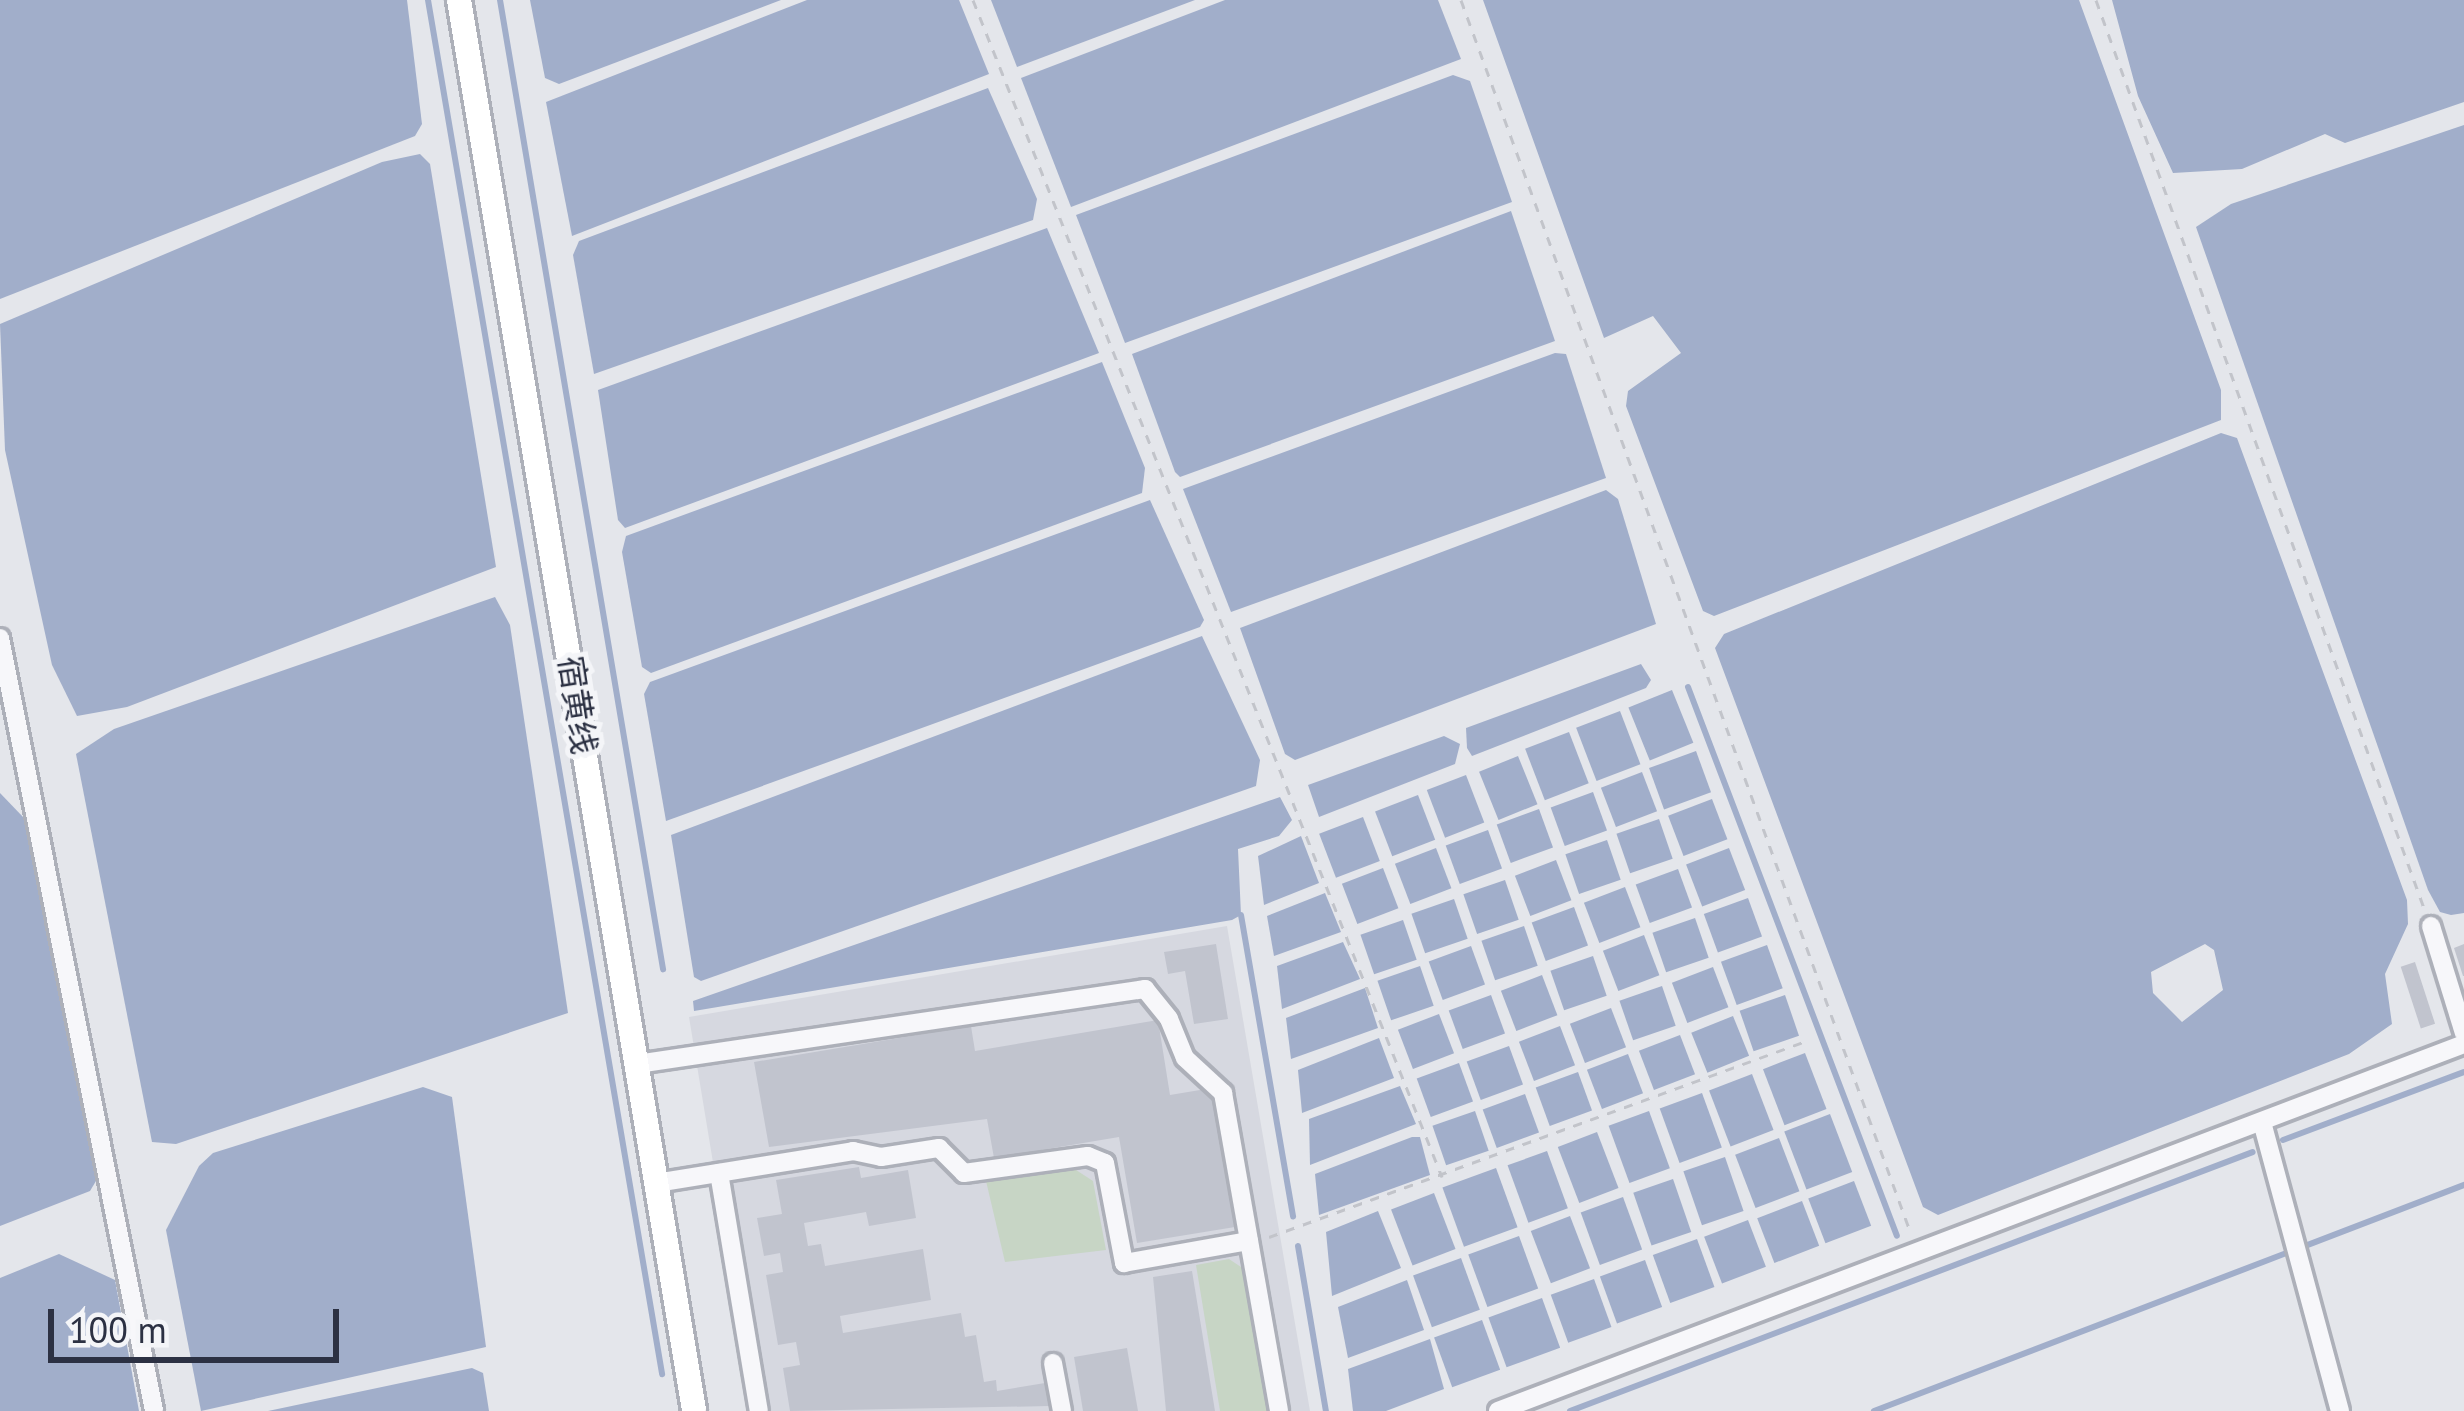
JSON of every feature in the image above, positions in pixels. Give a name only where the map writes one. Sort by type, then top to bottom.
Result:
[{"type":"main road","name":"宿黄线","points":[[459,0],[694,1411]]},
{"type":"street","points":[[0,638],[154,1411]]},
{"type":"street","points":[[2431,926],[2464,1033]]},
{"type":"street","points":[[637,1064],[1145,989],[1169,1018],[1185,1058],[1223,1093],[1280,1411]]},
{"type":"street","points":[[1498,1411],[2464,1044]]},
{"type":"street","points":[[2261,1122],[2340,1411]]},
{"type":"street","points":[[656,1183],[853,1150],[881,1156],[938,1148],[956,1169],[974,1173],[1088,1156],[1105,1163],[1124,1263],[1250,1241]]},
{"type":"street","points":[[719,1173],[759,1411]]},
{"type":"street","points":[[1053,1363],[1061,1411]]},
{"type":"path","points":[[973,0],[1442,1177]]},
{"type":"path","points":[[1461,0],[1918,1252]]},
{"type":"path","points":[[2096,0],[2431,926]]},
{"type":"path","points":[[1250,1241],[1442,1177],[1805,1041]]},
{"type":"shaded area","points":[[1227,926],[1310,1411],[754,1411],[689,1017]]},
{"type":"green space","points":[[1073,1168],[1093,1181],[1106,1250],[1005,1262],[986,1181]]},
{"type":"green space","points":[[1229,1259],[1244,1269],[1268,1411],[1220,1411],[1196,1265]]},
{"type":"water","points":[[0,0],[407,0],[422,124],[415,136],[0,299]]},
{"type":"water","points":[[530,0],[781,0],[559,84],[545,78]]},
{"type":"water","points":[[807,0],[959,0],[989,74],[572,236],[546,102]]},
{"type":"water","points":[[991,0],[1195,0],[1017,67]]},
{"type":"water","points":[[1225,0],[1438,0],[1461,59],[1071,207],[1021,78]]},
{"type":"water","points":[[1483,0],[2079,0],[2221,390],[2221,420],[1714,616],[1703,611],[1626,406],[1628,391],[1681,353],[1653,316],[1604,338]]},
{"type":"water","points":[[2112,0],[2464,0],[2464,102],[2345,143],[2325,134],[2242,169],[2173,173],[2138,96]]},
{"type":"water","points":[[1453,75],[1470,81],[1512,202],[1125,343],[1076,215]]},
{"type":"water","points":[[988,88],[1037,199],[1033,220],[594,374],[573,255],[579,241]]},
{"type":"water","points":[[2464,125],[2464,913],[2451,915],[2440,912],[2428,890],[2196,227],[2231,204]]},
{"type":"water","points":[[420,154],[430,164],[496,567],[127,707],[77,716],[52,665],[5,450],[0,324],[382,162]]},
{"type":"water","points":[[1511,211],[1555,341],[1180,477],[1175,472],[1132,354]]},
{"type":"water","points":[[1047,228],[1099,353],[625,528],[618,520],[598,390]]},
{"type":"water","points":[[1555,353],[1566,354],[1606,478],[1231,612],[1183,489]]},
{"type":"water","points":[[1102,362],[1145,468],[1142,493],[651,673],[642,667],[622,552],[626,536]]},
{"type":"water","points":[[2221,433],[2237,438],[2407,900],[2408,924],[2385,974],[2392,1024],[2349,1054],[1938,1215],[1923,1207],[1715,648],[1724,634]],"holes":[[[2205,944],[2214,950],[2223,990],[2182,1022],[2153,993],[2151,972]]]},
{"type":"water","points":[[1606,490],[1618,499],[1656,624],[1295,760],[1285,754],[1240,628]]},
{"type":"water","points":[[1150,500],[1204,620],[1200,627],[666,821],[644,694],[650,682]]},
{"type":"water","points":[[495,597],[510,625],[568,1013],[176,1144],[152,1142],[76,754],[114,729]]},
{"type":"water","points":[[1202,636],[1260,760],[1256,786],[701,981],[694,977],[671,835]]},
{"type":"water","points":[[1641,664],[1651,680],[1646,688],[1472,756],[1467,748],[1466,728]]},
{"type":"water","points":[[1672,690],[1693,743],[1650,760],[1628,708]]},
{"type":"water","points":[[1620,711],[1640,764],[1597,781],[1576,728]]},
{"type":"water","points":[[1569,732],[1589,783],[1545,800],[1525,749]]},
{"type":"water","points":[[1444,736],[1460,744],[1455,764],[1319,817],[1308,785]]},
{"type":"water","points":[[1696,751],[1711,792],[1664,809],[1649,768]]},
{"type":"water","points":[[1518,756],[1537,804],[1499,820],[1479,772]]},
{"type":"water","points":[[1642,772],[1657,811],[1616,827],[1601,788]]},
{"type":"water","points":[[1466,775],[1484,823],[1445,838],[1427,790]]},
{"type":"water","points":[[1593,792],[1607,831],[1565,846],[1551,807]]},
{"type":"water","points":[[0,793],[24,818],[96,1181],[90,1191],[0,1226]]},
{"type":"water","points":[[1418,795],[1435,840],[1392,856],[1375,811]]},
{"type":"water","points":[[1280,797],[1292,820],[1279,836],[1238,849],[1241,915],[1232,920],[694,1011],[693,1001]]},
{"type":"water","points":[[1712,799],[1727,839],[1684,856],[1668,816]]},
{"type":"water","points":[[1539,809],[1553,848],[1511,863],[1497,824]]},
{"type":"water","points":[[1363,817],[1380,861],[1336,878],[1319,834]]},
{"type":"water","points":[[1659,819],[1673,859],[1630,873],[1616,834]]},
{"type":"water","points":[[1488,830],[1502,869],[1460,884],[1446,845]]},
{"type":"water","points":[[1301,836],[1319,883],[1264,905],[1258,856]]},
{"type":"water","points":[[1607,840],[1621,880],[1579,894],[1565,854]]},
{"type":"water","points":[[1436,848],[1451,888],[1410,904],[1395,864]]},
{"type":"water","points":[[1729,848],[1745,890],[1702,906],[1686,864]]},
{"type":"water","points":[[1556,860],[1571,900],[1530,916],[1515,876]]},
{"type":"water","points":[[1383,868],[1398,908],[1357,924],[1342,884]]},
{"type":"water","points":[[1678,869],[1692,908],[1650,923],[1636,884]]},
{"type":"water","points":[[1505,880],[1519,920],[1477,934],[1463,894]]},
{"type":"water","points":[[1625,887],[1640,927],[1599,943],[1584,903]]},
{"type":"water","points":[[1325,893],[1341,932],[1274,956],[1267,916]]},
{"type":"water","points":[[1748,898],[1762,937],[1718,953],[1704,914]]},
{"type":"water","points":[[1454,899],[1468,939],[1425,953],[1411,914]]},
{"type":"water","points":[[1574,907],[1588,946],[1546,961],[1532,922]]},
{"type":"water","points":[[1695,918],[1709,958],[1666,972],[1652,933]]},
{"type":"water","points":[[1403,920],[1417,960],[1374,974],[1360,935]]},
{"type":"water","points":[[1524,926],[1538,966],[1495,980],[1481,941]]},
{"type":"water","points":[[1644,935],[1659,975],[1618,991],[1603,951]]},
{"type":"water","points":[[1343,942],[1360,979],[1282,1009],[1277,966]]},
{"type":"water","points":[[1767,945],[1783,988],[1737,1005],[1721,962]]},
{"type":"water","points":[[1471,946],[1485,985],[1443,1000],[1429,961]]},
{"type":"water","points":[[1593,956],[1607,996],[1564,1010],[1550,971]]},
{"type":"water","points":[[1420,966],[1434,1006],[1391,1020],[1377,981]]},
{"type":"water","points":[[1713,967],[1728,1007],[1687,1023],[1672,983]]},
{"type":"water","points":[[1542,975],[1557,1015],[1516,1031],[1501,991]]},
{"type":"water","points":[[1662,986],[1676,1026],[1633,1040],[1619,1001]]},
{"type":"water","points":[[1365,988],[1378,1028],[1291,1059],[1286,1018]]},
{"type":"water","points":[[1491,995],[1505,1034],[1463,1049],[1449,1010]]},
{"type":"water","points":[[1785,995],[1799,1036],[1754,1051],[1740,1011]]},
{"type":"water","points":[[1611,1008],[1626,1047],[1585,1063],[1570,1024]]},
{"type":"water","points":[[1439,1014],[1454,1053],[1413,1069],[1398,1030]]},
{"type":"water","points":[[1733,1016],[1749,1056],[1707,1073],[1691,1033]]},
{"type":"water","points":[[1560,1026],[1575,1065],[1534,1081],[1519,1042]]},
{"type":"water","points":[[1680,1035],[1695,1074],[1654,1090],[1639,1051]]},
{"type":"water","points":[[1379,1038],[1394,1078],[1302,1113],[1298,1070]]},
{"type":"water","points":[[1509,1046],[1523,1085],[1481,1100],[1467,1061]]},
{"type":"water","points":[[1805,1053],[1827,1109],[1784,1125],[1763,1069]]},
{"type":"water","points":[[1628,1054],[1643,1093],[1602,1109],[1587,1070]]},
{"type":"water","points":[[1459,1063],[1473,1102],[1431,1117],[1417,1078]]},
{"type":"water","points":[[1578,1072],[1592,1111],[1550,1126],[1536,1087]]},
{"type":"water","points":[[1752,1074],[1774,1130],[1731,1146],[1709,1090]]},
{"type":"water","points":[[1400,1086],[1416,1124],[1310,1165],[1309,1119]]},
{"type":"water","points":[[423,1087],[452,1097],[486,1347],[201,1411],[166,1230],[199,1166],[213,1153]]},
{"type":"water","points":[[1702,1093],[1722,1148],[1680,1163],[1660,1108]]},
{"type":"water","points":[[1525,1094],[1539,1133],[1497,1148],[1483,1109]]},
{"type":"water","points":[[1475,1111],[1489,1151],[1446,1165],[1432,1126]]},
{"type":"water","points":[[1649,1111],[1670,1168],[1629,1183],[1609,1126]]},
{"type":"water","points":[[1830,1114],[1852,1172],[1806,1189],[1784,1132]]},
{"type":"water","points":[[1597,1132],[1619,1188],[1579,1203],[1558,1147]]},
{"type":"water","points":[[1420,1137],[1430,1175],[1319,1215],[1315,1174]]},
{"type":"water","points":[[1779,1138],[1799,1191],[1756,1208],[1735,1155]]},
{"type":"water","points":[[1547,1151],[1568,1208],[1528,1223],[1508,1165]]},
{"type":"water","points":[[1725,1157],[1744,1211],[1702,1225],[1683,1171]]},
{"type":"water","points":[[1496,1168],[1518,1227],[1464,1247],[1442,1187]]},
{"type":"water","points":[[1673,1179],[1691,1232],[1652,1246],[1633,1193]]},
{"type":"water","points":[[1854,1181],[1871,1226],[1825,1243],[1808,1199]]},
{"type":"water","points":[[1434,1193],[1456,1249],[1413,1265],[1391,1209]]},
{"type":"water","points":[[1623,1197],[1642,1250],[1600,1265],[1581,1212]]},
{"type":"water","points":[[1802,1201],[1819,1246],[1774,1263],[1757,1218]]},
{"type":"water","points":[[1378,1211],[1401,1268],[1332,1296],[1326,1232]]},
{"type":"water","points":[[1570,1216],[1590,1268],[1551,1283],[1531,1231]]},
{"type":"water","points":[[1748,1220],[1766,1267],[1722,1284],[1704,1237]]},
{"type":"water","points":[[1519,1236],[1538,1289],[1487,1307],[1468,1254]]},
{"type":"water","points":[[1697,1239],[1714,1287],[1670,1303],[1653,1255]]},
{"type":"water","points":[[59,1254],[115,1280],[139,1411],[0,1411],[0,1278]]},
{"type":"water","points":[[1461,1258],[1480,1310],[1432,1327],[1413,1275]]},
{"type":"water","points":[[1645,1260],[1662,1307],[1617,1323],[1600,1276]]},
{"type":"water","points":[[1594,1279],[1611,1327],[1568,1343],[1551,1295]]},
{"type":"water","points":[[1407,1280],[1424,1330],[1348,1358],[1338,1307]]},
{"type":"water","points":[[1542,1298],[1560,1348],[1507,1367],[1488,1317]]},
{"type":"water","points":[[1482,1320],[1500,1370],[1452,1387],[1434,1337]]},
{"type":"water","points":[[1430,1339],[1444,1389],[1386,1411],[1353,1411],[1348,1369]]},
{"type":"water","points":[[472,1368],[483,1373],[489,1411],[268,1411]]},
{"type":"building","points":[[1216,944],[1228,1019],[1194,1024],[1185,971],[1168,974],[1164,952]]},
{"type":"building","points":[[2464,944],[2464,976],[2463,976],[2454,948]]},
{"type":"building","points":[[2415,962],[2435,1024],[2421,1028],[2401,967]]},
{"type":"building","points":[[1158,1020],[1170,1095],[1212,1088],[1235,1227],[1137,1243],[1119,1137],[994,1158],[987,1119],[769,1147],[754,1062],[971,1026],[975,1051]]},
{"type":"building","points":[[859,1167],[861,1178],[908,1170],[916,1218],[869,1226],[866,1212],[804,1223],[808,1246],[821,1244],[825,1266],[923,1249],[931,1300],[840,1316],[843,1333],[961,1313],[965,1337],[976,1335],[984,1382],[996,1380],[997,1391],[1045,1383],[1049,1406],[790,1411],[783,1368],[800,1365],[796,1342],[778,1345],[766,1275],[783,1272],[780,1253],[764,1256],[757,1218],[782,1214],[776,1180]]},
{"type":"building","points":[[1192,1271],[1215,1411],[1166,1411],[1153,1277]]},
{"type":"building","points":[[1127,1348],[1138,1411],[1083,1411],[1074,1357]]},
{"type":"waterway","points":[[428,0],[662,1374]]},
{"type":"waterway","points":[[500,0],[663,969]]},
{"type":"waterway","points":[[1688,687],[1897,1236]]},
{"type":"waterway","points":[[1241,915],[1293,1217]]},
{"type":"waterway","points":[[2283,1140],[2464,1072]]},
{"type":"waterway","points":[[1570,1411],[2253,1152]]},
{"type":"waterway","points":[[1874,1411],[2464,1185]]},
{"type":"waterway","points":[[1298,1246],[1326,1411]]}]
